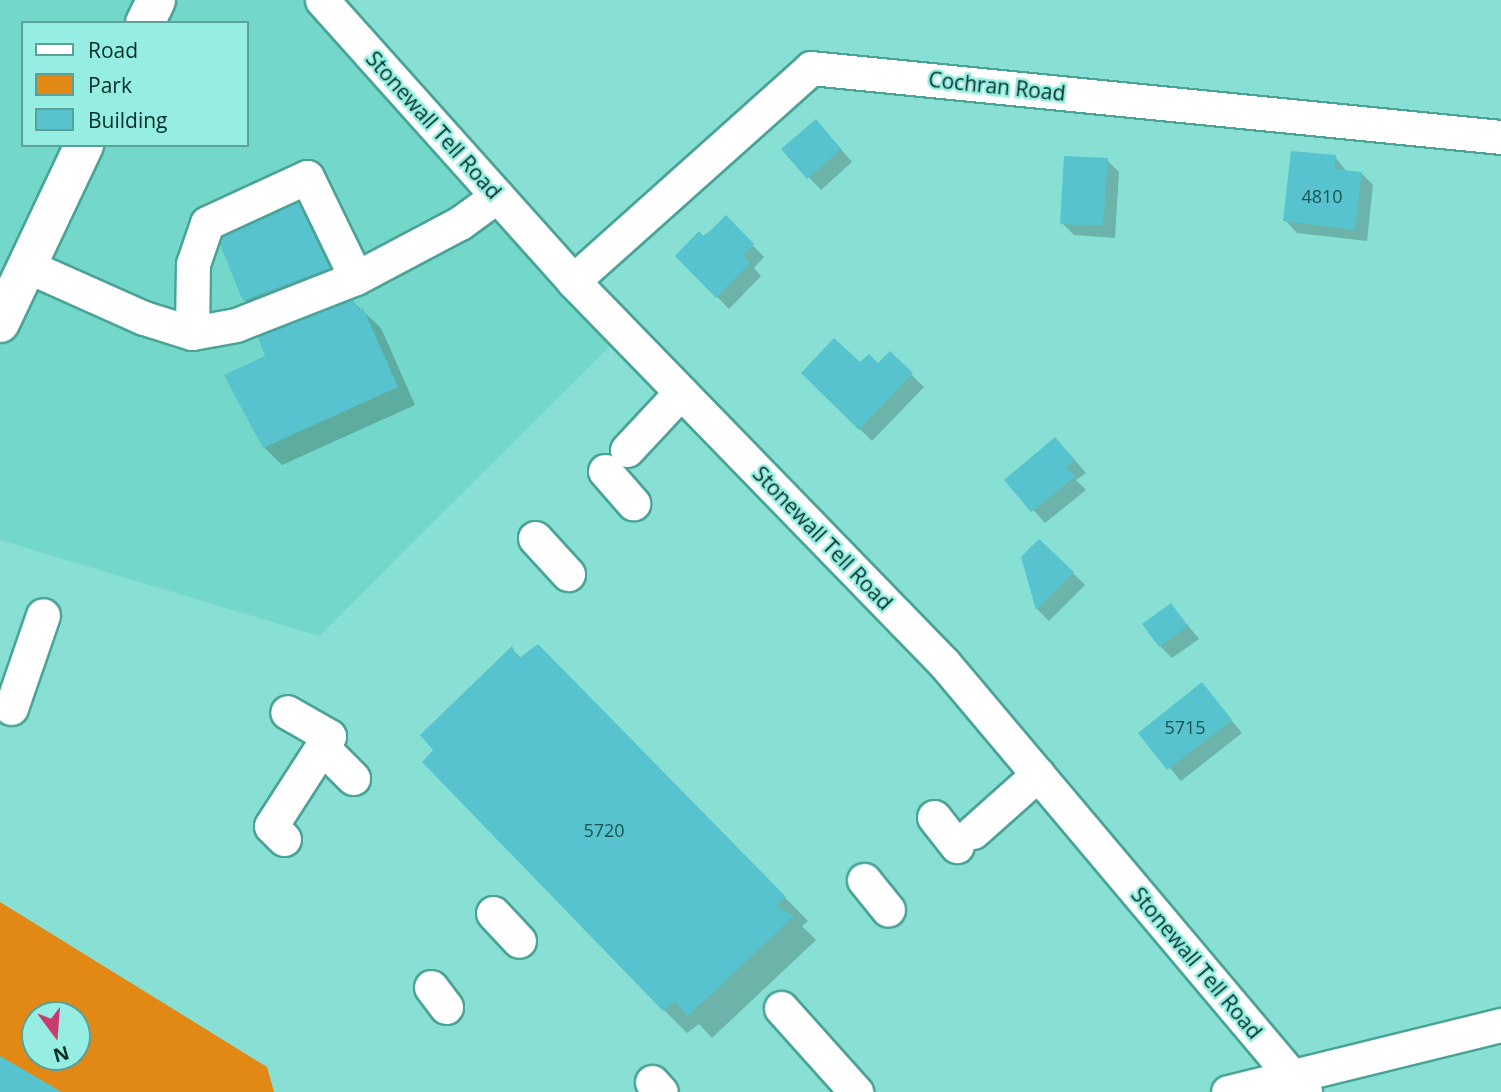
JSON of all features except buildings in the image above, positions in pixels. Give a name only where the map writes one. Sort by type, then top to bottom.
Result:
[{"type":"main road","points":[[146,21],[156,0]]},
{"type":"main road","points":[[0,323],[83,147]]},
{"type":"street","name":"Stonewall Tell Road","points":[[322,0],[573,281],[944,663],[1297,1083]]},
{"type":"street","name":"Cochran Road","points":[[573,281],[811,68],[1501,137]]},
{"type":"street","points":[[192,333],[193,264],[207,223],[307,177],[356,278]]},
{"type":"street","points":[[27,266],[144,318],[192,333],[236,325],[356,278],[460,223],[497,196]]},
{"type":"street","points":[[633,503],[616,460],[681,392]]},
{"type":"street","points":[[535,538],[568,574]]},
{"type":"street","points":[[12,708],[43,615]]},
{"type":"street","points":[[284,839],[271,826],[329,736],[287,712]]},
{"type":"street","points":[[322,747],[353,778]]},
{"type":"street","points":[[934,817],[965,839],[1038,774]]},
{"type":"street","points":[[864,880],[888,910]]},
{"type":"street","points":[[493,913],[519,941]]},
{"type":"street","points":[[781,1008],[856,1092]]},
{"type":"street","points":[[1228,1092],[1297,1083],[1501,1026]]},
{"type":"shaded area","points":[[0,0],[326,0],[615,341],[319,636],[0,540]]},
{"type":"green space","points":[[0,902],[267,1067],[274,1092],[0,1092]]}]
